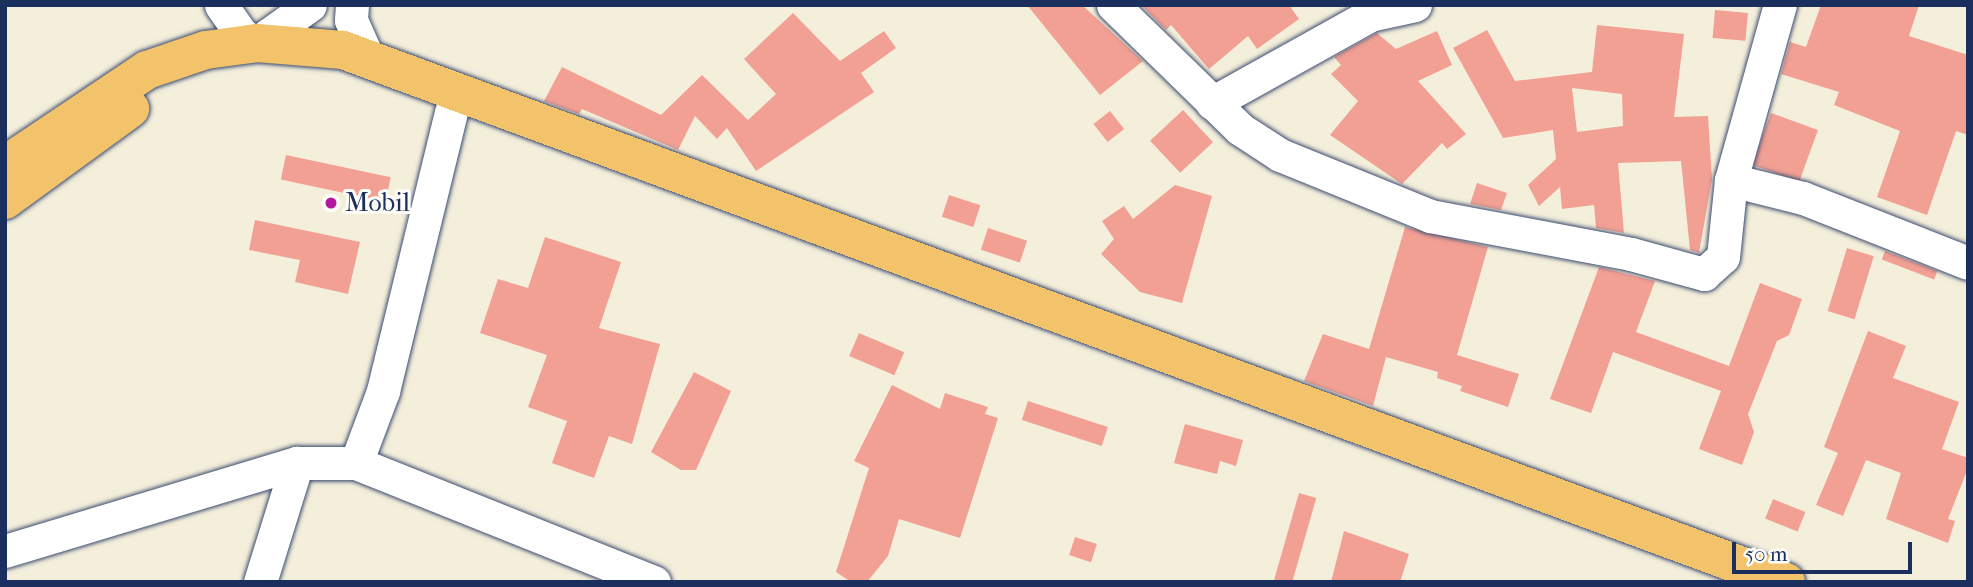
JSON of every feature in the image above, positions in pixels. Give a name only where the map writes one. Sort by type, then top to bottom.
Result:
[{"type":"main road","points":[[5,165],[147,70],[206,50],[257,43],[367,56],[1724,582]]},
{"type":"main road","points":[[5,200],[157,92],[256,62],[339,69],[451,112],[1207,381],[1786,582]]},
{"type":"street","points":[[221,5],[242,35],[257,43],[310,5]]},
{"type":"street","points":[[352,5],[351,20],[367,56]]},
{"type":"street","points":[[1113,5],[1212,103],[1280,155],[1430,216],[1631,254],[1704,274],[1723,257],[1731,180],[1780,5]]},
{"type":"street","points":[[1212,103],[1370,15],[1415,5]]},
{"type":"street","points":[[356,463],[383,391],[451,112]]},
{"type":"street","points":[[1731,180],[1803,198],[1968,262]]},
{"type":"street","points":[[260,582],[297,463]]},
{"type":"street","points":[[5,551],[297,463],[356,463],[654,582]]},
{"type":"building","points":[[1027,5],[1082,5],[1143,61],[1100,95]]},
{"type":"building","points":[[1141,5],[1289,5],[1299,19],[1257,49],[1248,36],[1209,69],[1171,25],[1166,30]]},
{"type":"building","points":[[1821,5],[1919,5],[1909,36],[1968,55],[1968,135],[1956,131],[1927,215],[1877,197],[1900,131],[1834,105],[1839,92],[1781,74],[1790,42],[1806,47]]},
{"type":"building","points":[[1715,10],[1748,13],[1745,41],[1713,38]]},
{"type":"building","points":[[793,13],[840,61],[884,31],[896,48],[861,73],[874,92],[756,171],[727,128],[717,139],[695,116],[678,150],[582,109],[579,114],[544,101],[562,67],[661,115],[702,75],[748,120],[776,94],[744,59]]},
{"type":"building","points":[[1597,25],[1684,34],[1674,117],[1708,116],[1712,179],[1699,253],[1690,250],[1681,161],[1618,163],[1624,233],[1596,228],[1594,205],[1562,209],[1560,187],[1539,206],[1528,185],[1556,159],[1553,130],[1503,138],[1453,48],[1487,30],[1515,81],[1592,72]],"holes":[[[1572,88],[1622,94],[1623,126],[1577,132]]]},
{"type":"building","points":[[1437,31],[1452,65],[1418,81],[1466,134],[1447,149],[1442,143],[1402,184],[1330,135],[1358,101],[1331,74],[1341,65],[1334,57],[1377,33],[1396,49]]},
{"type":"building","points":[[1183,110],[1213,142],[1180,173],[1150,141]]},
{"type":"building","points":[[1110,111],[1124,129],[1108,142],[1093,124]]},
{"type":"building","points":[[1771,113],[1818,130],[1799,182],[1752,165]]},
{"type":"building","points":[[286,155],[391,177],[385,202],[281,179]]},
{"type":"building","points":[[1477,183],[1507,193],[1501,210],[1470,204]]},
{"type":"building","points":[[1175,185],[1212,196],[1182,303],[1140,292],[1101,254],[1114,239],[1102,221],[1124,206],[1133,219]]},
{"type":"building","points":[[949,195],[980,205],[973,227],[942,217]]},
{"type":"building","points":[[255,220],[360,242],[348,294],[295,282],[300,260],[249,250]]},
{"type":"building","points":[[1405,227],[1488,247],[1457,355],[1519,374],[1508,407],[1460,391],[1462,386],[1437,378],[1438,372],[1386,357],[1373,406],[1304,381],[1323,334],[1369,349]]},
{"type":"building","points":[[988,228],[1027,241],[1020,263],[981,250]]},
{"type":"building","points":[[545,237],[621,262],[599,328],[660,344],[632,444],[609,436],[594,478],[552,463],[567,421],[528,407],[547,355],[480,333],[498,279],[528,288]]},
{"type":"building","points":[[1847,248],[1874,256],[1854,319],[1828,311]]},
{"type":"building","points":[[1885,251],[1937,271],[1934,279],[1882,259]]},
{"type":"building","points":[[1599,267],[1655,281],[1636,332],[1729,366],[1760,283],[1802,299],[1789,335],[1777,341],[1748,414],[1754,432],[1742,465],[1699,449],[1721,391],[1613,352],[1591,413],[1550,399]]},
{"type":"building","points":[[1868,331],[1906,346],[1893,378],[1959,402],[1942,449],[1968,458],[1968,468],[1948,519],[1955,521],[1948,543],[1886,519],[1901,473],[1866,460],[1843,516],[1816,505],[1838,453],[1824,447]]},
{"type":"building","points":[[859,333],[904,352],[894,375],[849,356]]},
{"type":"building","points":[[694,372],[731,391],[696,470],[681,470],[651,452]]},
{"type":"building","points":[[892,385],[940,409],[945,393],[988,407],[985,414],[998,418],[960,538],[899,519],[888,556],[867,582],[851,582],[836,572],[869,468],[854,461]]},
{"type":"building","points":[[1028,401],[1108,427],[1102,446],[1022,420]]},
{"type":"building","points":[[1185,424],[1243,440],[1236,466],[1220,461],[1217,474],[1174,463]]},
{"type":"building","points":[[1299,493],[1316,498],[1292,582],[1274,581]]},
{"type":"building","points":[[1773,499],[1805,512],[1798,532],[1765,518]]},
{"type":"building","points":[[1344,531],[1409,554],[1400,582],[1331,582]]},
{"type":"building","points":[[1075,537],[1097,544],[1091,562],[1069,555]]},
{"type":"place","name":"Mobil","points":[[331,203]]}]
